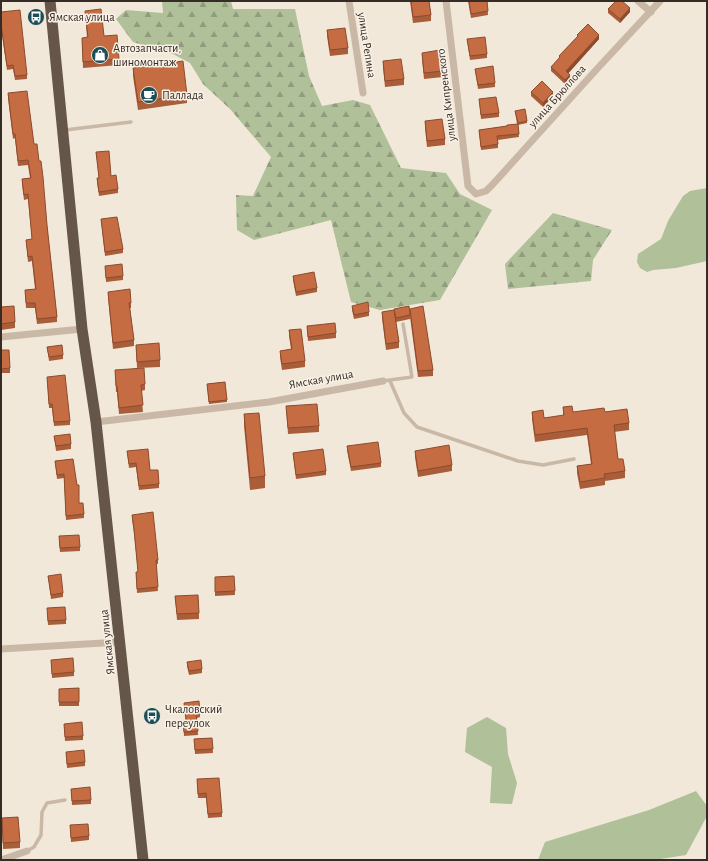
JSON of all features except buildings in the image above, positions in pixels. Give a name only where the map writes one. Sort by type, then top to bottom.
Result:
[{"type":"highway","name":"Ямская улица","points":[[50,1],[82,330],[96,422],[143,860]]},
{"type":"street","name":"улица Репина","points":[[349,1],[363,93]]},
{"type":"street","name":"улица Кипренского","points":[[446,1],[468,186]]},
{"type":"street","points":[[638,1],[651,12]]},
{"type":"street","name":"улица Брюллова","points":[[468,186],[476,194],[486,191],[494,184],[660,1]]},
{"type":"street","points":[[1,337],[82,330]]},
{"type":"street","name":"Ямская улица","points":[[96,422],[269,402],[387,381]]},
{"type":"street","points":[[1,649],[120,642]]},
{"type":"street","points":[[1,860],[27,851]]},
{"type":"lane","points":[[62,130],[131,122]]},
{"type":"lane","points":[[403,324],[412,377],[387,381],[404,413],[417,428],[518,461],[543,465],[574,459]]},
{"type":"lane","points":[[27,851],[34,847],[41,835],[42,812],[47,803],[65,800]]},
{"type":"green space","points":[[162,1],[231,1],[233,9],[295,9],[309,76],[322,106],[353,100],[370,105],[401,168],[446,173],[460,194],[492,210],[440,300],[380,310],[351,302],[331,220],[254,240],[237,230],[236,195],[253,196],[271,157],[230,109],[203,84],[190,63],[173,54],[133,42],[116,19],[126,10],[163,13]]},
{"type":"green space","points":[[707,188],[707,261],[676,268],[647,272],[640,268],[637,262],[638,254],[661,239],[668,221],[683,196],[690,191]]},
{"type":"green space","points":[[553,213],[612,230],[593,260],[591,281],[508,289],[505,264]]},
{"type":"green space","points":[[487,717],[506,728],[508,754],[517,783],[512,804],[490,803],[492,767],[465,752],[467,728]]},
{"type":"green space","points":[[696,791],[707,806],[707,816],[686,855],[654,860],[538,860],[545,842],[649,810]]},
{"type":"place","name":"Ямская улица","points":[[36,17]]},
{"type":"place","name":"Автозапчасти, шиномонтаж","points":[[100,55]]},
{"type":"place","name":"Паллада","points":[[149,95]]},
{"type":"place","name":"Чкаловский переулок","points":[[152,716]]}]
